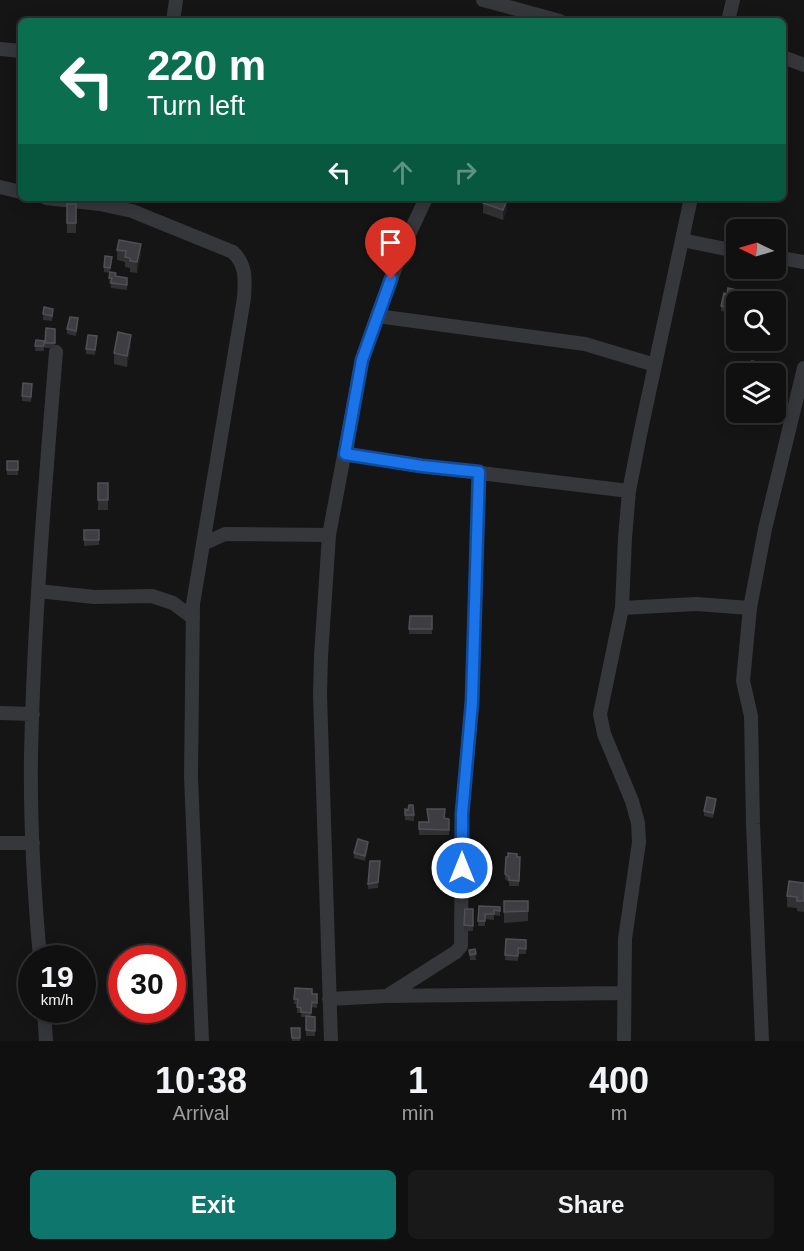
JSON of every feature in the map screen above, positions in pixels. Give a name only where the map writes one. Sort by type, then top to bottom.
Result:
[{"type":"street","points":[[173,18],[176,0]]},
{"type":"street","points":[[483,0],[549,18]]},
{"type":"street","points":[[729,18],[733,0]]},
{"type":"street","points":[[0,49],[18,51]]},
{"type":"street","points":[[786,58],[804,65]]},
{"type":"street","points":[[0,187],[18,191]]},
{"type":"street","points":[[73,201],[132,211],[219,245],[233,252],[242,262],[245,277],[244,298],[194,593],[191,777],[202,1041]]},
{"type":"street","points":[[331,1041],[320,694],[329,535],[362,360],[405,243],[425,201]]},
{"type":"street","points":[[624,1041],[625,939],[639,842],[638,823],[632,801],[604,734],[600,714],[622,608],[630,491],[690,201]]},
{"type":"street","points":[[682,240],[726,249]]},
{"type":"street","points":[[786,259],[804,262]]},
{"type":"street","points":[[377,316],[585,344],[655,365]]},
{"type":"street","points":[[38,945],[31,757],[38,591],[56,352]]},
{"type":"street","points":[[762,1041],[753,835],[751,716],[743,681],[750,608],[765,529],[804,368]]},
{"type":"street","points":[[345,454],[422,466],[630,491]]},
{"type":"street","points":[[387,996],[456,952],[463,939],[462,814],[472,702],[479,472]]},
{"type":"street","points":[[203,544],[225,534],[329,535]]},
{"type":"street","points":[[38,591],[94,597],[152,596],[173,603],[193,618]]},
{"type":"street","points":[[622,608],[696,604],[750,608]]},
{"type":"street","points":[[0,713],[33,714]]},
{"type":"street","points":[[0,843],[33,843]]},
{"type":"street","points":[[329,999],[387,996],[624,993]]},
{"type":"street","points":[[45,1023],[46,1041]]},
{"type":"building","points":[[484,201],[507,201],[503,210],[483,203]]},
{"type":"building","points":[[67,204],[76,204],[76,223],[67,223]]},
{"type":"building","points":[[119,240],[141,244],[137,262],[125,257],[126,251],[117,250]]},
{"type":"building","points":[[105,256],[112,257],[110,268],[104,267]]},
{"type":"building","points":[[110,272],[116,273],[115,276],[127,278],[127,285],[111,283]]},
{"type":"building","points":[[724,293],[726,294],[726,307],[721,306]]},
{"type":"building","points":[[44,307],[53,309],[52,316],[43,314]]},
{"type":"building","points":[[70,317],[78,318],[76,331],[67,329]]},
{"type":"building","points":[[46,328],[55,329],[55,343],[45,343]]},
{"type":"building","points":[[118,332],[131,335],[127,356],[114,353]]},
{"type":"building","points":[[88,335],[97,336],[95,350],[86,349]]},
{"type":"building","points":[[36,340],[44,341],[44,346],[35,346]]},
{"type":"building","points":[[23,383],[32,384],[31,397],[22,396]]},
{"type":"building","points":[[7,461],[18,461],[18,470],[7,470]]},
{"type":"building","points":[[98,483],[108,483],[108,500],[98,500]]},
{"type":"building","points":[[84,530],[99,530],[99,540],[84,540]]},
{"type":"building","points":[[410,616],[432,616],[432,629],[409,629]]},
{"type":"building","points":[[707,797],[716,799],[713,813],[704,811]]},
{"type":"building","points":[[409,805],[413,805],[414,815],[405,815],[405,809],[408,810]]},
{"type":"building","points":[[427,809],[445,809],[444,818],[449,819],[449,830],[419,829],[419,822],[429,822]]},
{"type":"building","points":[[358,839],[368,842],[365,856],[354,853]]},
{"type":"building","points":[[508,853],[517,854],[517,857],[520,857],[519,881],[509,880],[505,874]]},
{"type":"building","points":[[370,861],[380,861],[378,882],[368,884]]},
{"type":"building","points":[[789,881],[804,883],[804,901],[797,901],[797,897],[787,896]]},
{"type":"building","points":[[504,901],[528,901],[528,911],[504,912]]},
{"type":"building","points":[[479,906],[500,907],[500,911],[494,910],[494,914],[485,914],[485,921],[478,921]]},
{"type":"building","points":[[465,909],[473,909],[473,926],[464,925]]},
{"type":"building","points":[[506,939],[526,940],[526,949],[518,948],[518,956],[505,955]]},
{"type":"building","points":[[475,949],[476,954],[470,955],[469,950]]},
{"type":"building","points":[[295,988],[312,989],[312,994],[317,994],[317,1003],[312,1002],[311,1013],[301,1012],[301,1008],[297,1007],[298,999],[294,999]]},
{"type":"building","points":[[306,1016],[315,1017],[315,1031],[306,1030]]},
{"type":"building","points":[[291,1028],[300,1028],[300,1038],[292,1038]]},
{"type":"route","points":[[391,279],[362,360],[345,454],[479,472],[472,702],[462,814],[462,868]]}]
